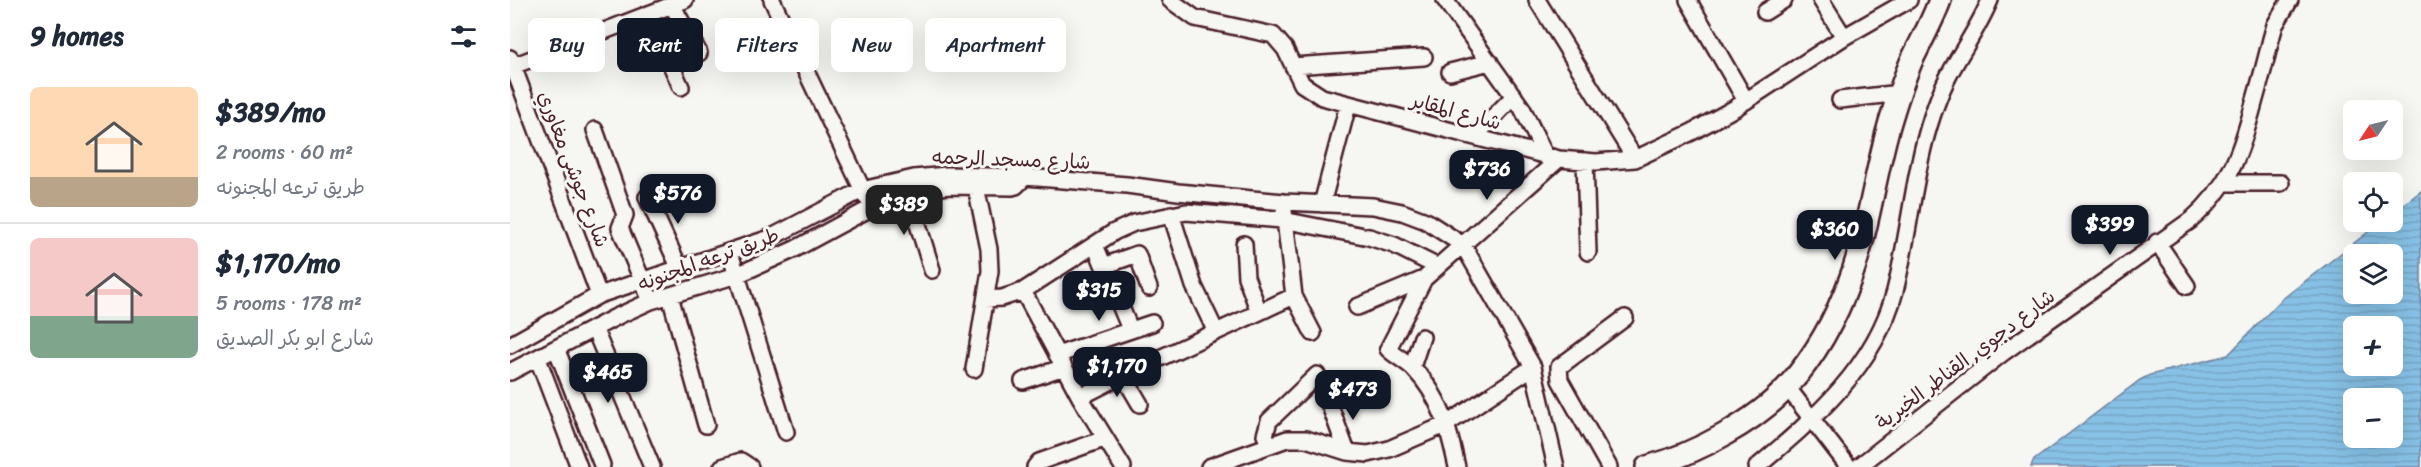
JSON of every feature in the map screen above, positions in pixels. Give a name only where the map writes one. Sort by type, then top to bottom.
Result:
[{"type":"main road","points":[[1647,467],[1676,458],[1714,441],[1766,405],[1787,387],[1810,356],[1833,319],[1851,276],[1890,123],[1900,93],[1940,0]]},
{"type":"street","points":[[772,0],[871,208]]},
{"type":"street","name":"شارع المقابر","points":[[1170,0],[1195,18],[1273,35],[1285,49],[1302,84],[1311,92],[1348,105],[1552,158],[1585,162],[1635,159],[1692,132],[1746,101],[1844,37],[1909,0]]},
{"type":"street","points":[[1445,0],[1514,96],[1552,158],[1463,245],[1436,266],[1424,279],[1388,350],[1412,367],[1431,389],[1447,424],[1457,467]]},
{"type":"street","points":[[1537,0],[1635,159]]},
{"type":"street","points":[[1688,0],[1746,101]]},
{"type":"street","points":[[1765,12],[1784,0]]},
{"type":"street","points":[[1821,0],[1844,37]]},
{"type":"street","points":[[1757,467],[1814,420],[1840,391],[1873,343],[1884,322],[1894,292],[1924,144],[1940,95],[1990,0]]},
{"type":"street","name":"شارع دجوي, القناطر الخيرية","points":[[1858,467],[1975,374],[2157,242],[2191,220],[2209,203],[2225,183],[2240,153],[2275,25],[2290,0]]},
{"type":"street","points":[[511,62],[678,3],[684,18]]},
{"type":"street","points":[[648,15],[681,87]]},
{"type":"street","points":[[1293,66],[1424,57]]},
{"type":"street","name":"شارع جوشى مغاوري","points":[[511,62],[599,295]]},
{"type":"street","points":[[1450,72],[1490,62]]},
{"type":"street","points":[[1840,100],[1900,93]]},
{"type":"street","points":[[1474,137],[1514,96]]},
{"type":"street","points":[[1322,204],[1348,105]]},
{"type":"street","points":[[595,130],[625,216],[620,228],[651,301]]},
{"type":"street","points":[[1585,162],[1588,252]]},
{"type":"street","name":"شارع مسجد الرحمه","points":[[510,345],[599,295],[770,238],[862,190],[914,178],[947,180],[1025,177],[1127,185],[1284,202],[1373,206],[1402,212],[1426,221],[1463,245]]},
{"type":"street","name":"طريق ترعه المجنونه","points":[[510,372],[651,301],[737,275],[795,249],[871,208],[908,192],[947,180],[976,187],[1012,188],[1025,177]]},
{"type":"street","points":[[2225,183],[2281,183]]},
{"type":"street","points":[[974,369],[990,271],[989,249],[976,187]]},
{"type":"street","points":[[908,192],[932,270]]},
{"type":"street","points":[[647,197],[679,267]]},
{"type":"street","points":[[1284,202],[1283,220],[1294,297],[1313,333]]},
{"type":"street","points":[[986,299],[1002,298],[1023,291],[1134,223],[1186,212],[1283,220],[1386,242],[1436,266]]},
{"type":"street","points":[[1171,214],[1194,286],[1216,332]]},
{"type":"street","points":[[2157,242],[2187,286]]},
{"type":"street","points":[[1244,244],[1246,277],[1258,312]]},
{"type":"street","points":[[1095,245],[1130,329]]},
{"type":"street","points":[[1463,245],[1533,367],[1556,467]]},
{"type":"street","points":[[730,253],[786,432]]},
{"type":"street","points":[[1104,266],[1137,254],[1149,288]]},
{"type":"street","points":[[1357,307],[1424,279]]},
{"type":"street","points":[[1023,291],[1104,440],[1123,467]]},
{"type":"street","points":[[670,296],[706,425]]},
{"type":"street","points":[[1080,397],[1294,297]]},
{"type":"street","points":[[1608,467],[1560,380],[1558,372],[1559,367],[1624,318]]},
{"type":"street","points":[[1023,381],[1060,361],[1130,329],[1152,323]]},
{"type":"street","points":[[594,328],[652,467]]},
{"type":"street","points":[[1412,367],[1422,337]]},
{"type":"street","points":[[555,348],[602,465]]},
{"type":"street","points":[[538,359],[579,467]]},
{"type":"street","points":[[1209,467],[1287,439],[1306,439],[1347,452],[1368,454],[1389,448],[1447,424],[1533,367]]},
{"type":"street","points":[[1123,375],[1140,404]]},
{"type":"street","points":[[1269,444],[1265,435],[1269,421],[1317,375]]},
{"type":"street","points":[[1787,387],[1849,467]]},
{"type":"street","points":[[1347,452],[1329,403],[1332,397],[1354,388]]},
{"type":"street","points":[[1035,467],[1039,462],[1104,440]]},
{"type":"street","points":[[722,467],[741,461],[750,467]]},
{"type":"water","points":[[2421,191],[2421,467],[2031,467],[2033,461],[2140,380],[2150,375],[2228,355],[2281,300],[2343,252],[2343,304],[2403,304],[2403,244],[2353,244],[2368,232],[2403,232],[2403,205]]}]
